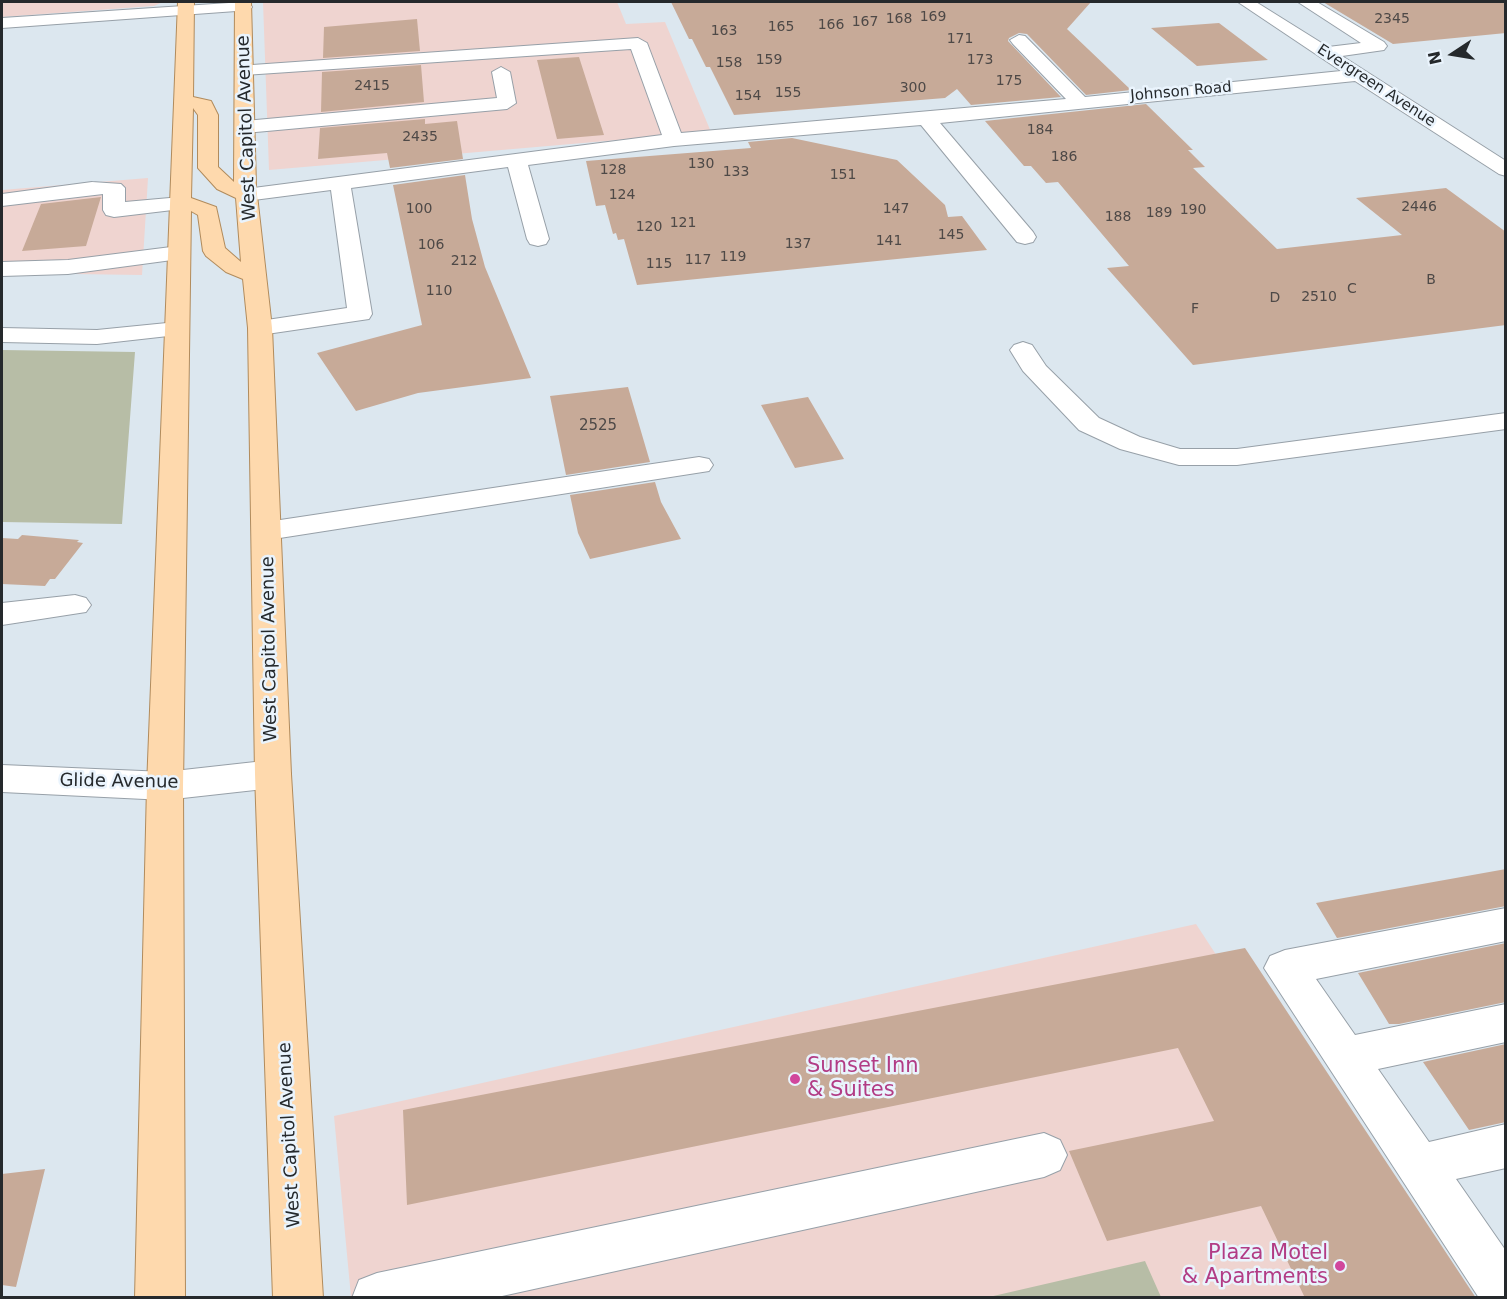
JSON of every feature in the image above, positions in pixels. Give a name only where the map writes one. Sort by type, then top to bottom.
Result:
[{"type":"main road","name":"West Capitol Avenue","points":[[243,4],[246,195],[260,328],[273,774],[298,1298]]},
{"type":"main road","points":[[160,1298],[165,786],[186,6]]},
{"type":"main road","points":[[184,100],[204,105],[208,115],[208,168],[224,185],[246,195]]},
{"type":"main road","points":[[181,203],[198,206],[208,212],[214,250],[234,267],[255,276]]},
{"type":"street","name":"Evergreen Avenue","points":[[1246,2],[1506,170]]},
{"type":"street","points":[[1306,2],[1378,46],[1324,53]]},
{"type":"street","points":[[2,23],[186,6],[243,4]]},
{"type":"street","points":[[1018,40],[1078,101]]},
{"type":"street","points":[[244,70],[638,43],[674,140]]},
{"type":"street","points":[[245,127],[507,103],[501,72]]},
{"type":"street","name":"Johnson Road","points":[[246,195],[674,140],[926,119],[1078,101],[1358,75]]},
{"type":"street","points":[[926,119],[1025,237]]},
{"type":"street","points":[[516,160],[538,239]]},
{"type":"street","points":[[260,328],[360,314],[340,183]]},
{"type":"street","points":[[2,200],[92,188],[114,188],[114,210],[181,203]]},
{"type":"street","points":[[2,269],[68,267],[179,253]]},
{"type":"street","points":[[2,335],[97,337],[177,329]]},
{"type":"street","points":[[1023,350],[1036,371],[1089,424],[1130,443],[1179,457],[1237,457],[1506,421]]},
{"type":"street","points":[[267,531],[699,465]]},
{"type":"street","points":[[2,614],[75,605]]},
{"type":"street","name":"Glide Avenue","points":[[2,779],[165,786],[273,774]]},
{"type":"street","points":[[1504,1288],[1286,968],[1506,924]]},
{"type":"street","points":[[1345,1056],[1506,1023]]},
{"type":"street","points":[[1419,1166],[1506,1146]]},
{"type":"street","points":[[377,1298],[1044,1155]]},
{"type":"shaded area","points":[[2,2],[163,2],[154,6],[2,17]]},
{"type":"shaded area","points":[[263,2],[617,2],[626,24],[665,22],[711,132],[269,170]]},
{"type":"shaded area","points":[[148,178],[142,275],[2,273],[2,190]]},
{"type":"shaded area","points":[[1196,924],[1440,1297],[351,1297],[334,1116]]},
{"type":"green space","points":[[2,350],[135,352],[122,524],[2,522]]},
{"type":"green space","points":[[1145,1261],[1161,1297],[989,1297]]},
{"type":"building","points":[[671,2],[1091,2],[1067,29],[1131,90],[1086,95],[1027,34],[1019,33],[1009,38],[1008,41],[1061,97],[971,105],[957,89],[945,98],[734,115],[710,67],[706,67],[692,39],[689,39]]},
{"type":"building","points":[[1323,2],[1506,2],[1506,33],[1393,44]]},
{"type":"building","points":[[417,19],[420,51],[323,58],[324,27]]},
{"type":"building","points":[[1219,23],[1268,60],[1197,66],[1151,28]]},
{"type":"building","points":[[579,57],[604,135],[557,139],[537,60]]},
{"type":"building","points":[[421,65],[424,102],[321,112],[322,72]]},
{"type":"building","points":[[1146,104],[1193,150],[1188,150],[1205,167],[1193,168],[1277,249],[1402,235],[1356,198],[1446,188],[1506,232],[1506,325],[1193,365],[1107,268],[1129,266],[1058,182],[1046,183],[1031,166],[1024,166],[985,121]]},
{"type":"building","points":[[425,119],[425,124],[457,121],[463,159],[390,168],[387,153],[318,159],[320,128]]},
{"type":"building","points":[[792,138],[897,160],[945,205],[948,217],[962,216],[987,250],[637,285],[624,239],[618,240],[616,233],[613,234],[605,205],[596,206],[586,161],[751,148],[748,142]]},
{"type":"building","points":[[465,175],[472,219],[485,267],[531,378],[418,393],[356,411],[317,353],[422,325],[393,185]]},
{"type":"building","points":[[101,197],[86,246],[22,251],[41,204]]},
{"type":"building","points":[[628,387],[650,462],[566,475],[550,396]]},
{"type":"building","points":[[808,397],[844,459],[795,468],[761,405]]},
{"type":"building","points":[[655,482],[661,502],[681,539],[590,559],[578,533],[570,495]]},
{"type":"building","points":[[22,535],[79,540],[77,542],[83,543],[55,579],[50,579],[45,586],[2,584],[2,538],[18,539]]},
{"type":"building","points":[[1506,869],[1506,906],[1337,938],[1316,903]]},
{"type":"building","points":[[1506,943],[1506,1002],[1399,1024],[1389,1024],[1358,973]]},
{"type":"building","name":"Sunset Inn & Suites","points":[[1245,948],[1476,1298],[1305,1298],[1261,1206],[1107,1241],[1069,1151],[1214,1121],[1178,1048],[407,1205],[403,1110]]},
{"type":"building","points":[[1506,1044],[1506,1122],[1469,1130],[1423,1062]]},
{"type":"building","points":[[45,1169],[16,1287],[2,1285],[2,1174]]},
{"type":"place","name":"Sunset Inn & Suites","points":[[795,1079]]},
{"type":"place","name":"Plaza Motel & Apartments","points":[[1340,1266]]}]
